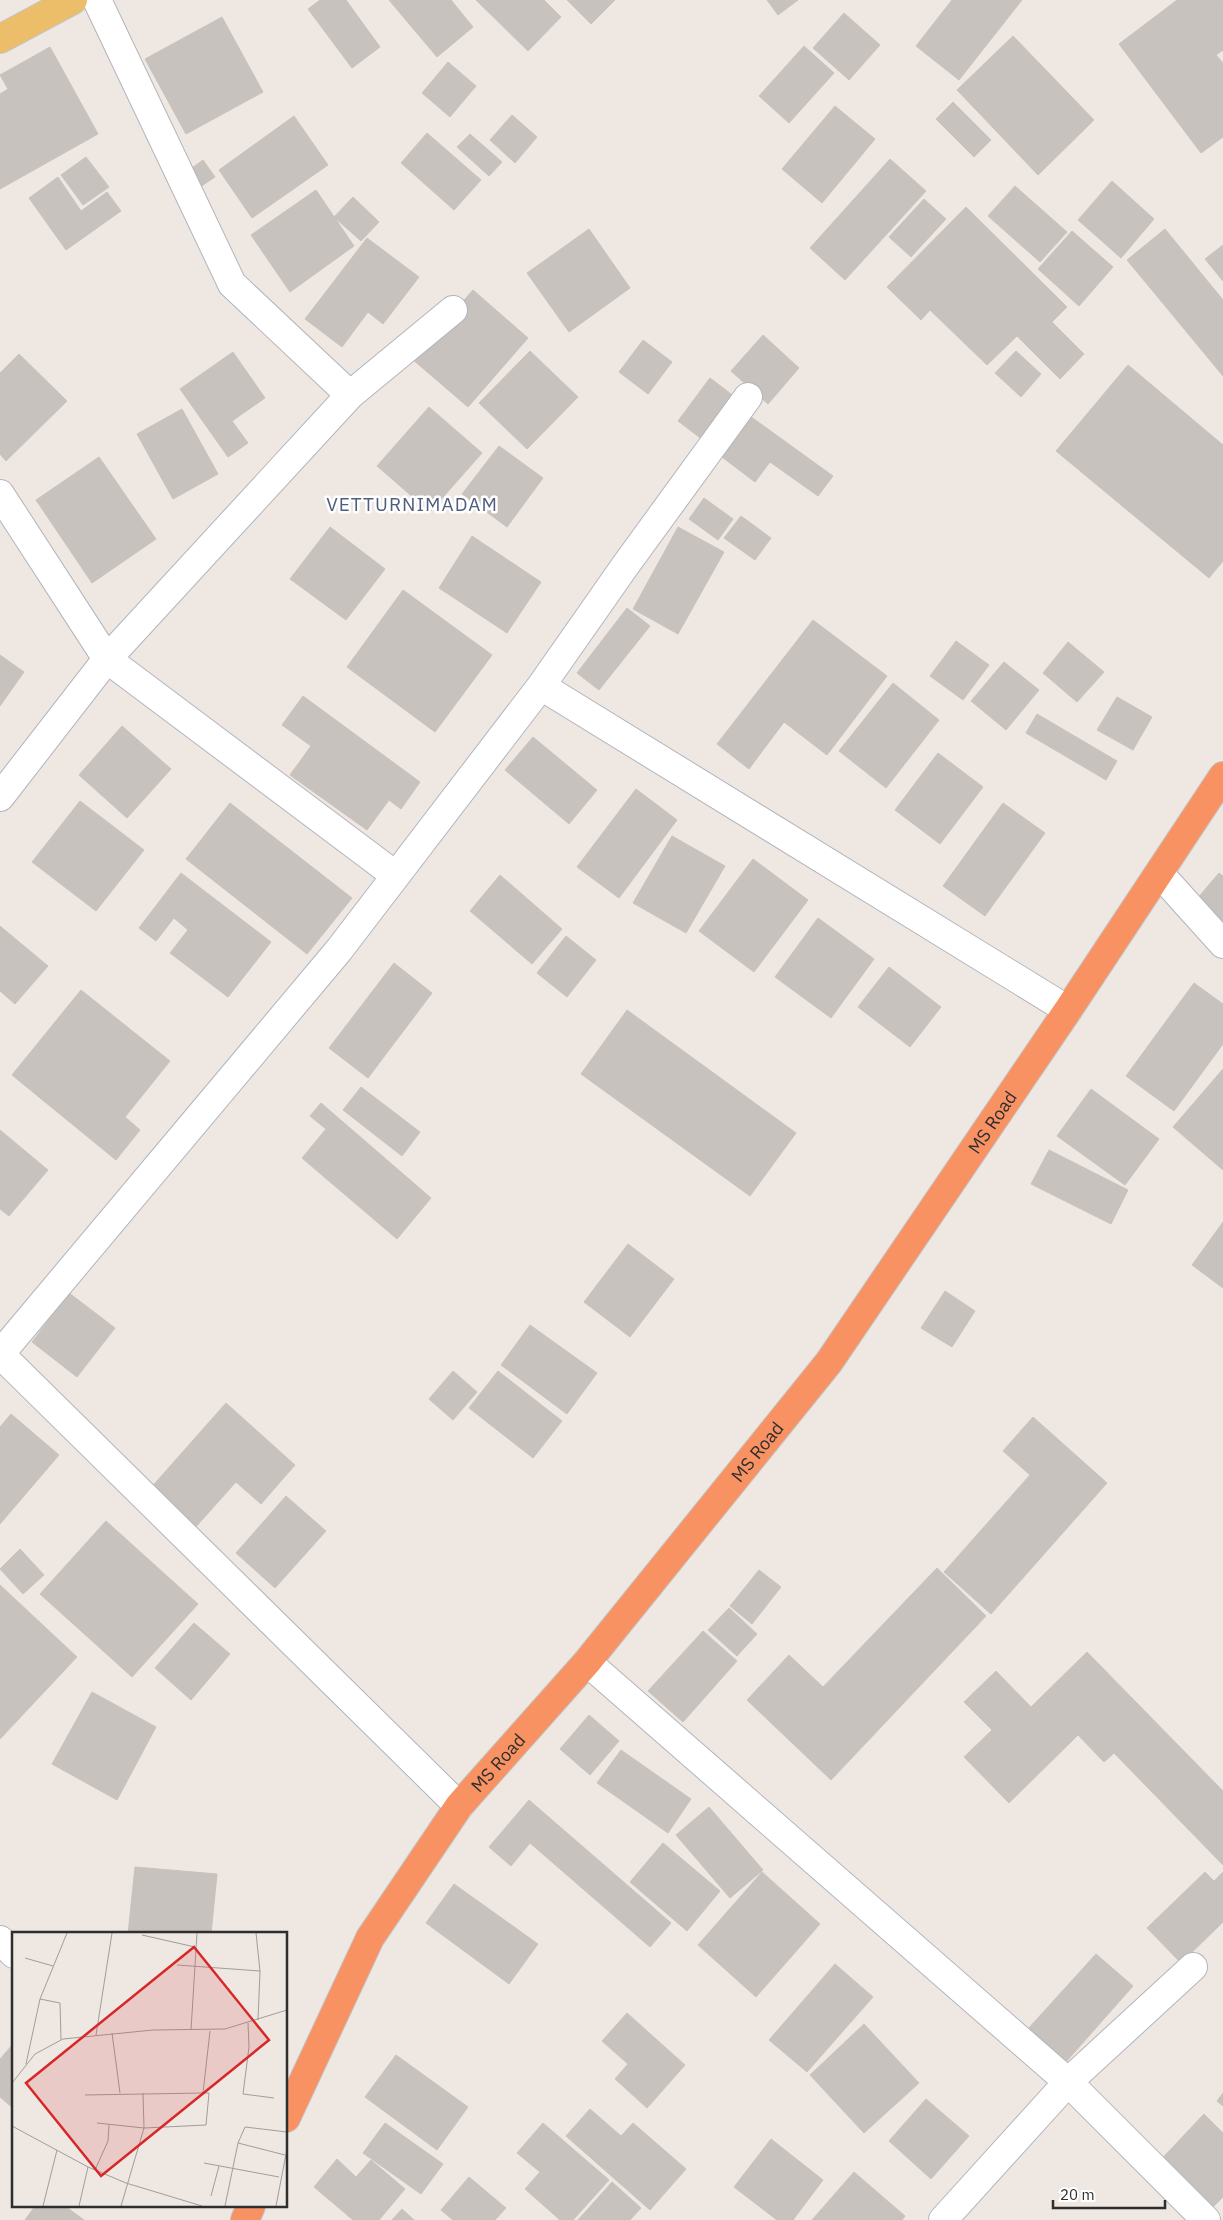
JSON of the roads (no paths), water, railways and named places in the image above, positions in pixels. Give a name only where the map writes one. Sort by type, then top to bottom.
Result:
[{"type":"highway","name":"MS Road","points":[[288,2114],[370,1938],[459,1806],[587,1662],[829,1362],[1160,874],[1223,776]]},
{"type":"highway","points":[[245,2220],[250,2208]]},
{"type":"main road","points":[[0,39],[73,0]]},
{"type":"street","points":[[97,0],[232,284],[350,395]]},
{"type":"street","points":[[0,797],[107,659],[350,395],[453,310]]},
{"type":"street","points":[[459,1806],[0,1353],[339,950],[541,686],[625,566],[748,397]]},
{"type":"street","points":[[0,494],[107,659],[395,875]]},
{"type":"street","points":[[541,686],[1068,1010]]},
{"type":"street","points":[[1160,874],[1223,944]]},
{"type":"street","points":[[587,1662],[1068,2082],[1206,2220]]},
{"type":"street","points":[[0,1940],[12,1952]]},
{"type":"street","points":[[943,2220],[1068,2082],[1193,1967]]},
{"type":"district","name":"VETTURNIMADAM","points":[[412,504]]}]
